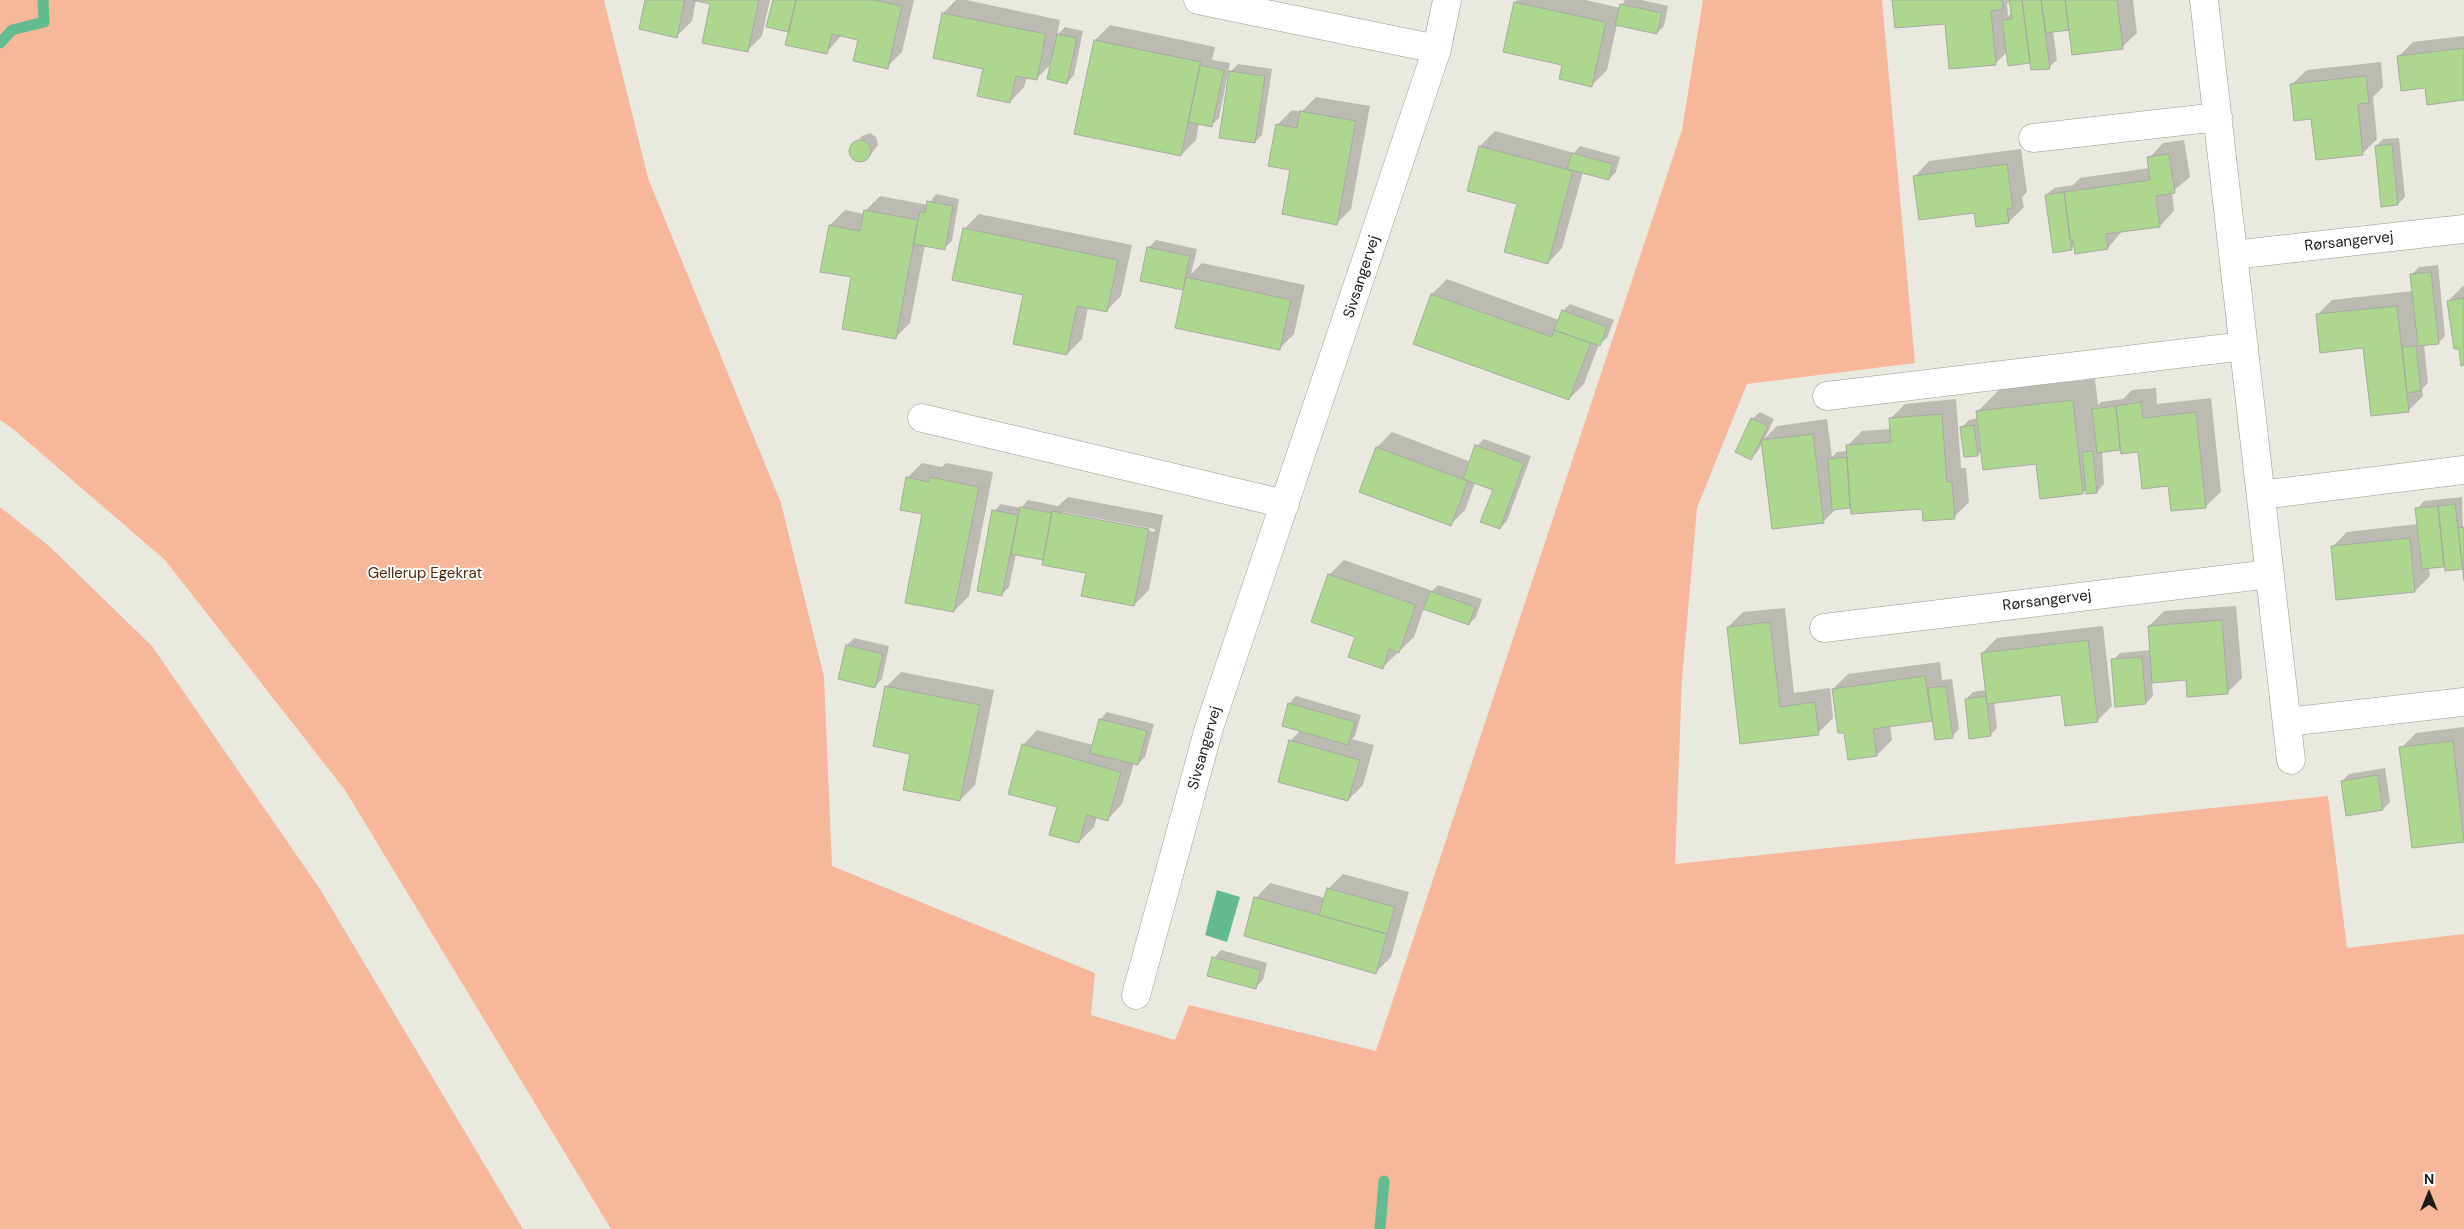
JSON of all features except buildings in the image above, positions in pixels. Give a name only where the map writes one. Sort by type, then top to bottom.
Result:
[{"type":"street","points":[[1198,0],[1437,49]]},
{"type":"street","name":"Sivsangervej","points":[[1136,995],[1209,728],[1437,49],[1447,0]]},
{"type":"street","points":[[2204,0],[2291,760]]},
{"type":"street","points":[[2033,138],[2218,117]]},
{"type":"street","name":"Rørsangervej","points":[[2233,255],[2464,229]]},
{"type":"street","points":[[1827,396],[2244,346]]},
{"type":"street","points":[[922,418],[1285,504]]},
{"type":"street","points":[[2261,495],[2464,470]]},
{"type":"street","name":"Rørsangervej","points":[[1824,628],[2270,574]]},
{"type":"street","points":[[2287,722],[2464,702]]},
{"type":"green space","name":"Gellerup Egekrat","points":[[0,0],[604,0],[648,178],[781,503],[824,677],[832,866],[1095,973],[1091,1015],[1175,1040],[1189,1005],[1376,1051],[1682,130],[1703,0],[1882,0],[1915,363],[1747,384],[1697,508],[1682,679],[1675,864],[2328,796],[2347,948],[2464,934],[2464,1229],[611,1229],[345,790],[165,560],[13,429],[0,420]]},
{"type":"green space","points":[[0,507],[49,546],[152,646],[320,889],[523,1229],[0,1229]]},
{"type":"shaded area","points":[[1217,890],[1240,897],[1227,942],[1205,935]]},
{"type":"waterway","points":[[0,43],[12,30],[44,22],[43,0]]},
{"type":"waterway","points":[[1380,1229],[1384,1181]]}]
